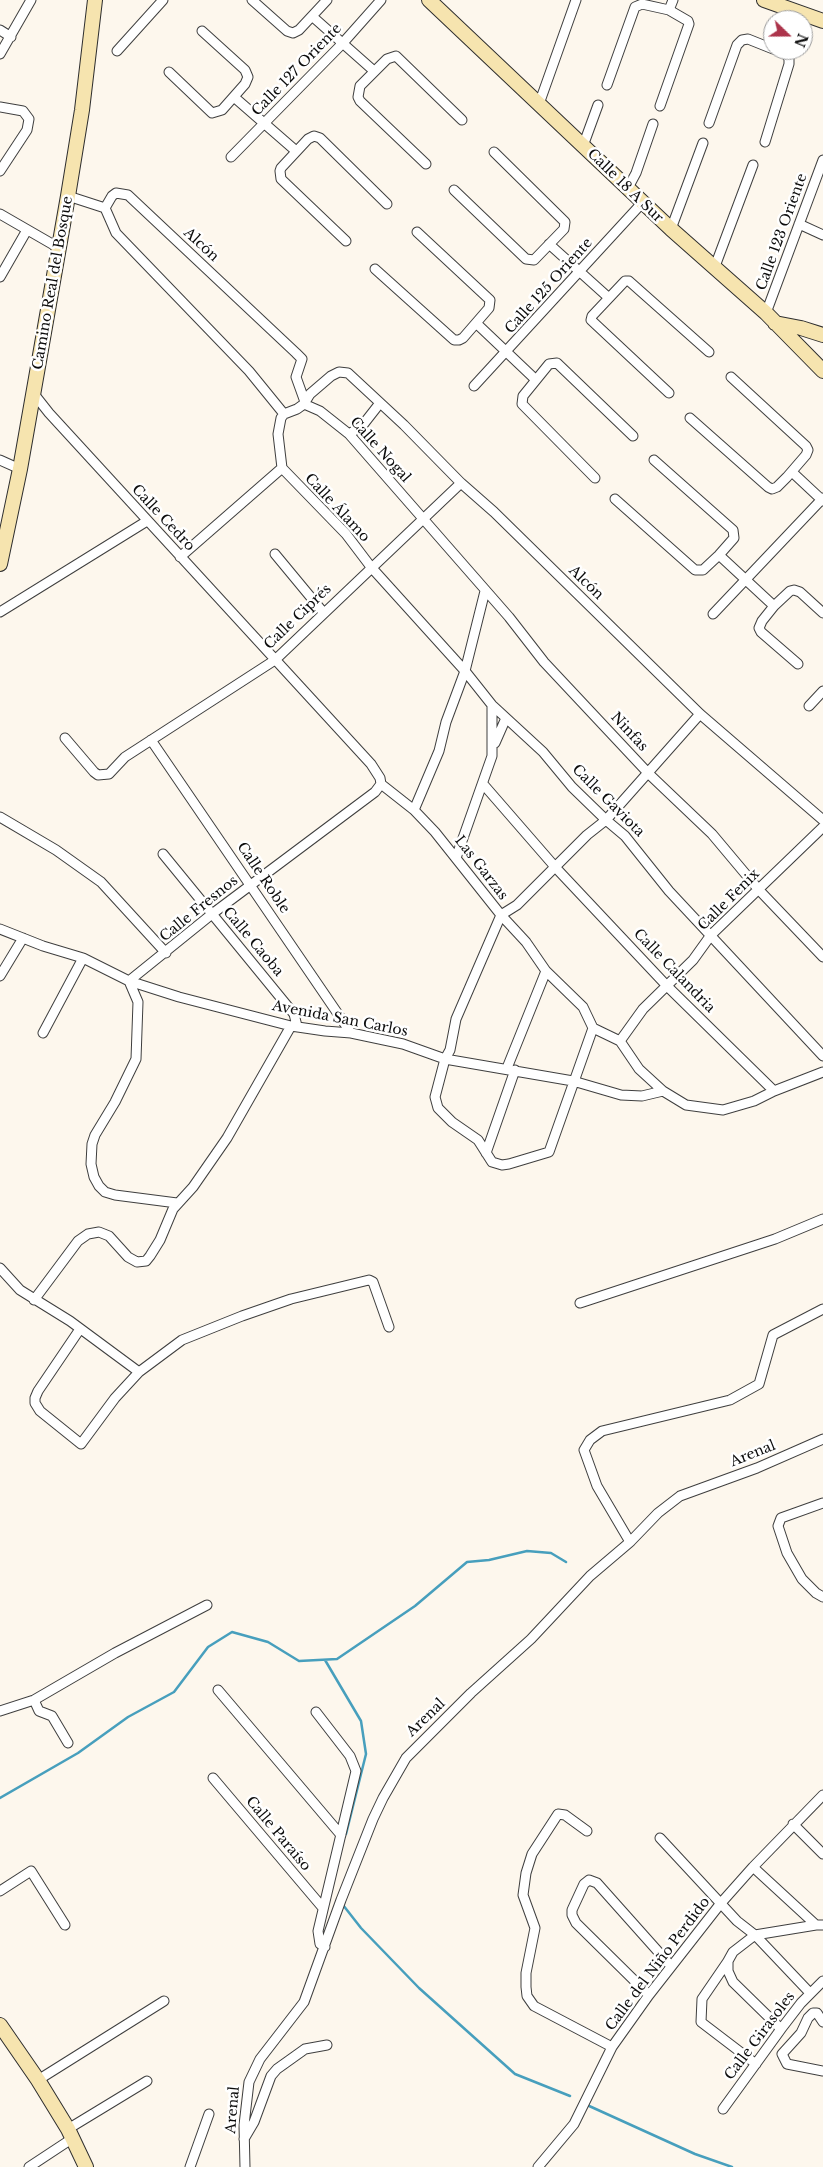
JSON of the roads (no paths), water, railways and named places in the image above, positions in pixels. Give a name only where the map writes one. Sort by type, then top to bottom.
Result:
[{"type":"street","points":[[0,54],[31,0]]},
{"type":"street","name":"Camino Real del Bosque","points":[[0,564],[34,394],[68,196],[82,110],[95,0]]},
{"type":"street","points":[[117,51],[164,0]]},
{"type":"street","points":[[252,0],[290,32],[299,30],[327,0]]},
{"type":"street","name":"Calle 127 Oriente","points":[[231,157],[342,44],[381,0]]},
{"type":"street","name":"Calle 18 A Sur","points":[[429,0],[714,269],[771,318],[823,371]]},
{"type":"street","points":[[539,104],[576,0]]},
{"type":"street","points":[[668,10],[673,0]]},
{"type":"street","points":[[764,0],[780,10]]},
{"type":"street","points":[[607,85],[635,7],[642,4],[668,10],[688,21],[689,24],[660,106]]},
{"type":"street","points":[[313,17],[374,71]]},
{"type":"street","points":[[0,30],[11,37]]},
{"type":"street","points":[[168,72],[212,113],[222,110],[248,81],[247,73],[202,31]]},
{"type":"street","points":[[709,123],[738,45],[742,40],[748,39],[763,45]]},
{"type":"street","points":[[426,164],[360,101],[358,97],[360,86],[390,56],[399,57],[462,120]]},
{"type":"street","points":[[764,142],[789,60]]},
{"type":"street","points":[[234,97],[296,151]]},
{"type":"street","points":[[583,146],[598,105]]},
{"type":"street","points":[[0,107],[23,111],[29,119],[27,130],[0,171]]},
{"type":"street","points":[[628,188],[636,172],[653,124]]},
{"type":"street","points":[[346,241],[281,179],[281,168],[311,137],[320,138],[386,204]]},
{"type":"street","points":[[671,229],[703,143]]},
{"type":"street","points":[[454,190],[526,259],[534,260],[565,227],[564,220],[494,152]]},
{"type":"street","name":"Calle 123 Oriente","points":[[771,318],[799,224],[823,160]]},
{"type":"street","points":[[714,269],[753,165]]},
{"type":"street","name":"Alcón","points":[[104,208],[116,193],[128,195],[296,353],[302,359],[296,377],[304,403]]},
{"type":"street","points":[[68,196],[104,208],[119,237],[249,371],[284,414]]},
{"type":"street","name":"Calle 125 Oriente","points":[[474,386],[508,352],[643,202]]},
{"type":"street","points":[[0,214],[59,248]]},
{"type":"street","points":[[799,224],[823,235]]},
{"type":"street","points":[[0,277],[27,230]]},
{"type":"street","points":[[375,270],[454,340],[460,340],[489,308],[490,300],[417,232]]},
{"type":"street","points":[[549,244],[609,298]]},
{"type":"street","points":[[669,393],[591,320],[592,316],[625,281],[629,281],[709,352]]},
{"type":"street","points":[[771,318],[823,336]]},
{"type":"street","points":[[476,323],[536,380]]},
{"type":"street","points":[[595,478],[522,404],[523,396],[549,364],[557,363],[632,436]]},
{"type":"street","name":"Alcón","points":[[304,403],[310,394],[331,376],[339,372],[348,373],[461,483],[494,512],[700,714],[823,820]]},
{"type":"street","points":[[690,418],[768,488],[777,487],[792,472],[806,455],[808,450],[806,446],[731,376]]},
{"type":"street","name":"Calle Cedro","points":[[34,394],[49,414],[274,660]]},
{"type":"street","points":[[180,557],[282,468],[278,434],[281,418],[284,414],[297,409],[304,403]]},
{"type":"street","name":"Calle Nogal","points":[[304,403],[320,411],[349,434],[422,519]]},
{"type":"street","points":[[349,434],[362,426],[380,403]]},
{"type":"street","points":[[0,460],[20,469]]},
{"type":"street","points":[[615,499],[695,570],[703,570],[719,555],[734,538],[733,530],[654,460]]},
{"type":"street","name":"Calle Álamo","points":[[282,468],[346,534],[371,567]]},
{"type":"street","points":[[713,614],[823,499],[792,472]]},
{"type":"street","name":"Calle Ciprés","points":[[65,738],[98,776],[109,774],[125,757],[274,660],[461,483]]},
{"type":"street","name":"Ninfas","points":[[422,519],[509,617],[544,662],[649,774],[712,834],[759,890],[823,957]]},
{"type":"street","points":[[0,612],[147,521]]},
{"type":"street","points":[[275,554],[323,612]]},
{"type":"street","points":[[719,555],[774,606]]},
{"type":"street","name":"Calle Gaviota","points":[[371,567],[465,671],[492,705],[543,752],[572,787],[624,836],[669,891],[823,1056]]},
{"type":"street","points":[[798,664],[761,632],[759,628],[774,606],[790,591],[794,590],[800,592],[823,613]]},
{"type":"street","points":[[414,810],[439,751],[446,722],[465,671],[485,591]]},
{"type":"street","name":"Las Garzas","points":[[274,660],[371,764],[380,778],[381,784],[414,810],[435,832],[501,915],[526,942],[546,971],[584,1007],[593,1028]]},
{"type":"street","points":[[808,706],[823,691]]},
{"type":"street","points":[[492,705],[494,746]]},
{"type":"street","points":[[700,714],[649,774],[606,820],[587,835],[517,905],[501,915],[456,1019],[450,1050],[445,1059],[435,1097],[438,1108],[452,1122],[478,1140],[492,1162],[502,1165],[549,1152],[593,1028],[620,1041],[638,1069],[663,1092],[686,1104],[723,1110],[754,1101],[823,1072]]},
{"type":"street","points":[[456,858],[483,784],[494,746],[506,718]]},
{"type":"street","name":"Calle Roble","points":[[151,740],[351,1033]]},
{"type":"street","name":"Calle Fresnos","points":[[129,981],[212,914],[375,792],[381,784]]},
{"type":"street","name":"Calle Calandria","points":[[483,784],[556,868],[668,986],[774,1091]]},
{"type":"street","points":[[0,817],[56,850],[94,876],[166,953]]},
{"type":"street","name":"Calle Fenix","points":[[620,1041],[643,1009],[694,960],[711,935],[823,826]]},
{"type":"street","name":"Calle Caoba","points":[[163,854],[294,1014],[294,1026]]},
{"type":"street","name":"Avenida San Carlos","points":[[0,929],[43,946],[83,958],[129,981],[179,997],[294,1026],[351,1033],[403,1044],[445,1059],[573,1081],[630,1096],[663,1092]]},
{"type":"street","points":[[0,976],[23,938]]},
{"type":"street","points":[[43,1033],[83,958]]},
{"type":"street","points":[[486,1153],[511,1069],[546,971]]},
{"type":"street","points":[[129,981],[137,995],[139,1008],[136,1059],[115,1102],[95,1135],[92,1144],[91,1164],[94,1178],[106,1192],[115,1195],[177,1203]]},
{"type":"street","points":[[34,1300],[78,1241],[88,1234],[104,1233],[114,1240],[132,1260],[146,1261],[156,1248],[177,1203],[193,1187],[227,1138],[294,1026]]},
{"type":"street","points":[[580,1303],[775,1239],[823,1219]]},
{"type":"street","points":[[0,1268],[20,1290],[80,1329],[139,1372]]},
{"type":"street","points":[[80,1329],[38,1391],[35,1403],[40,1411],[81,1444],[115,1398],[139,1372],[182,1340],[291,1299],[369,1280],[373,1282],[389,1327]]},
{"type":"street","points":[[630,1542],[597,1486],[584,1450],[590,1440],[602,1431],[667,1417],[730,1400],[759,1384],[773,1335],[823,1309]]},
{"type":"street","name":"Arenal","points":[[245,2167],[245,2108],[249,2082],[260,2058],[304,2002],[341,1900],[383,1798],[406,1758],[471,1693],[531,1639],[590,1576],[630,1542],[658,1512],[680,1496],[757,1468],[823,1439]]},
{"type":"street","points":[[823,1503],[781,1518],[778,1526],[787,1553],[802,1579],[816,1593],[823,1597]]},
{"type":"street","points":[[0,1711],[34,1700],[115,1652],[207,1605]]},
{"type":"street","points":[[218,1690],[341,1835]]},
{"type":"street","points":[[34,1700],[39,1711],[52,1716],[68,1743]]},
{"type":"street","points":[[316,1712],[354,1763],[356,1778],[318,1931],[320,1944],[324,1947]]},
{"type":"street","name":"Calle Paraíso","points":[[213,1778],[323,1908]]},
{"type":"street","name":"Calle del Niño Perdido","points":[[542,2166],[574,2124],[612,2047],[649,1995],[721,1903],[793,1824],[823,1795]]},
{"type":"street","points":[[587,1831],[565,1815],[558,1814],[532,1854],[526,1873],[523,1895],[535,1928],[526,1973],[527,1996],[534,2006],[612,2047]]},
{"type":"street","points":[[793,1824],[823,1854]]},
{"type":"street","points":[[660,1838],[738,1921],[755,1935],[810,1993]]},
{"type":"street","points":[[753,1867],[819,1925]]},
{"type":"street","points":[[0,1891],[31,1871],[65,1925]]},
{"type":"street","points":[[649,1995],[576,1923],[572,1910],[584,1884],[589,1880],[597,1882],[672,1966]]},
{"type":"street","points":[[756,2064],[701,2022],[702,1999],[733,1952],[755,1935],[819,1925]]},
{"type":"street","points":[[728,1961],[728,1971],[733,1982],[781,2029]]},
{"type":"street","name":"Calle Girasoles","points":[[723,2109],[781,2029],[810,1993],[823,1981]]},
{"type":"street","points":[[38,2080],[164,2001]]},
{"type":"street","points":[[823,2022],[817,2013],[813,2013],[808,2018],[801,2033],[782,2054],[787,2064],[823,2071]]},
{"type":"street","points":[[0,2025],[38,2080],[70,2133],[86,2167]]},
{"type":"street","points":[[244,2139],[254,2122],[271,2076],[277,2069],[305,2049],[327,2045]]},
{"type":"street","points":[[29,2167],[70,2133],[147,2081]]},
{"type":"street","points":[[190,2167],[209,2114]]},
{"type":"waterway","points":[[0,1798],[78,1753],[128,1717],[174,1692],[208,1647],[232,1632],[268,1642],[299,1661],[337,1659],[415,1606],[467,1562],[489,1560],[527,1551],[551,1553],[566,1562]]},
{"type":"waterway","points":[[325,1660],[361,1721],[366,1754],[346,1834]]},
{"type":"waterway","points":[[343,1905],[361,1928],[419,1988],[515,2074],[570,2096]]},
{"type":"waterway","points":[[587,2105],[695,2154],[732,2167]]}]
